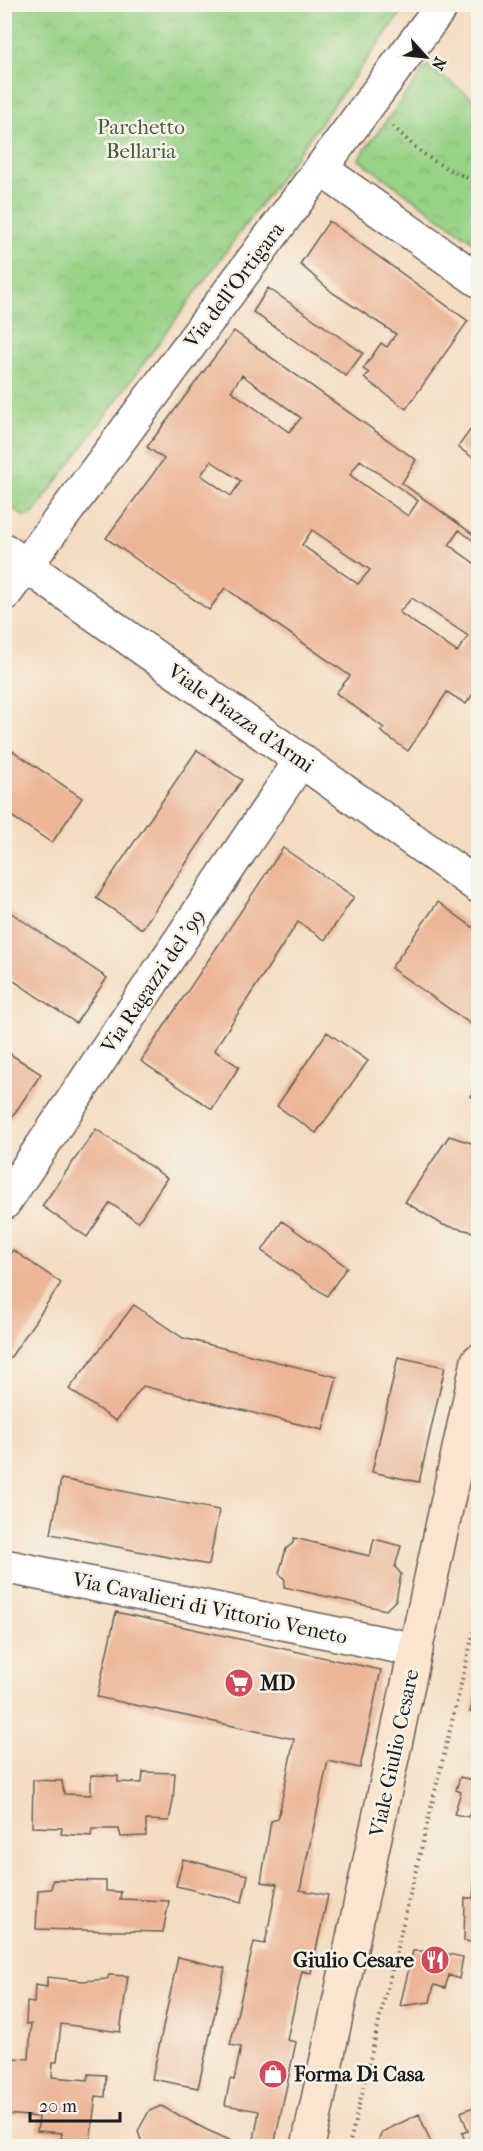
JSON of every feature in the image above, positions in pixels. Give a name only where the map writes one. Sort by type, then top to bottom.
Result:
[{"type":"main road","name":"Viale Giulio Cesare","points":[[309,2146],[478,1361]]},
{"type":"street","name":"Via dell'Ortigara","points":[[4,595],[15,557],[321,169],[443,4]]},
{"type":"street","points":[[321,169],[478,280]]},
{"type":"street","name":"Viale Piazza d'Armi","points":[[15,557],[478,886]]},
{"type":"street","name":"Via Ragazzi del '99","points":[[4,1203],[301,760]]},
{"type":"street","name":"Via Cavalieri di Vittorio Veneto","points":[[4,1566],[416,1650]]},
{"type":"path","points":[[386,119],[417,150],[441,168],[478,182]]},
{"type":"path","points":[[349,2146],[478,1614]]},
{"type":"green space","name":"Parchetto Bellaria","points":[[5,4],[407,5],[33,514],[25,517],[4,502]]},
{"type":"green space","points":[[427,66],[478,102],[478,245],[358,159]]},
{"type":"building","points":[[329,221],[468,321],[406,409],[364,378],[369,373],[363,369],[381,343],[387,347],[396,334],[333,293],[300,264]]},
{"type":"building","points":[[268,288],[363,353],[346,376],[253,312]]},
{"type":"building","points":[[234,331],[416,460],[402,483],[478,538],[478,544],[459,530],[449,545],[478,566],[478,687],[466,704],[447,692],[408,751],[380,731],[384,728],[336,693],[350,676],[225,588],[209,610],[106,538],[164,459],[147,447]],"holes":[[[242,375],[301,418],[289,432],[231,391]],[[360,460],[418,501],[408,516],[350,475]],[[211,461],[241,481],[231,496],[201,475]],[[312,530],[370,570],[358,584],[302,545]],[[412,598],[468,636],[457,652],[399,612]]]},
{"type":"building","points":[[478,419],[478,461],[458,447]]},
{"type":"building","points":[[4,745],[82,798],[52,843],[4,811]]},
{"type":"building","points":[[197,750],[242,780],[142,929],[96,898]]},
{"type":"building","points":[[283,848],[354,897],[325,940],[298,922],[214,1050],[239,1067],[212,1109],[141,1061]]},
{"type":"building","points":[[438,902],[478,931],[478,1029],[391,968]]},
{"type":"building","points":[[4,908],[107,978],[76,1023],[4,974]]},
{"type":"building","points":[[327,1032],[368,1061],[316,1133],[277,1106]]},
{"type":"building","points":[[4,1050],[41,1074],[4,1129]]},
{"type":"building","points":[[478,1065],[478,1098],[471,1097]]},
{"type":"building","points":[[96,1129],[167,1178],[138,1222],[110,1203],[87,1237],[42,1206]]},
{"type":"building","points":[[449,1136],[478,1145],[478,1233],[443,1225],[405,1202]]},
{"type":"building","points":[[282,1221],[347,1267],[327,1296],[262,1251]]},
{"type":"building","points":[[13,1250],[61,1283],[4,1367],[4,1262]]},
{"type":"building","points":[[134,1305],[183,1338],[337,1377],[323,1430],[143,1386],[116,1421],[69,1389]]},
{"type":"building","points":[[398,1357],[445,1367],[419,1482],[372,1472]]},
{"type":"building","points":[[61,1479],[219,1510],[209,1565],[51,1534]]},
{"type":"building","points":[[294,1538],[370,1556],[374,1539],[401,1546],[395,1567],[401,1574],[396,1600],[386,1610],[284,1587],[285,1580],[279,1573],[286,1549],[293,1543]]},
{"type":"building","points":[[116,1612],[381,1670],[360,1768],[328,1761],[300,1890],[328,1895],[311,1973],[302,1971],[287,2040],[296,2042],[274,2146],[253,2146],[259,2111],[225,2105],[230,2079],[234,2080],[241,2047],[230,2045],[254,1942],[265,1944],[277,1884],[261,1882],[271,1821],[278,1819],[294,1739],[97,1697]]},
{"type":"building","points":[[478,1684],[478,1714],[470,1712]]},
{"type":"building","points":[[143,1772],[175,1773],[169,1821],[146,1820],[146,1836],[121,1837],[119,1829],[92,1829],[91,1836],[61,1834],[62,1828],[32,1827],[33,1780],[62,1781],[64,1794],[91,1795],[91,1775],[118,1776],[118,1782],[142,1783]]},
{"type":"building","points":[[460,1777],[478,1781],[478,1813],[471,1811],[468,1817],[454,1814],[461,1792],[456,1790]]},
{"type":"building","points":[[183,1859],[248,1875],[242,1902],[176,1886]]},
{"type":"building","points":[[475,1874],[478,1874],[478,1964],[472,1964],[473,1942],[464,1941],[465,1898],[473,1898]]},
{"type":"building","points":[[53,1880],[106,1881],[106,1891],[121,1892],[120,1899],[169,1901],[163,1932],[36,1929],[38,1890],[51,1889]]},
{"type":"building","points":[[413,1951],[433,1951],[463,1957],[459,1979],[449,1975],[445,1988],[434,1985],[430,2002],[400,2006]]},
{"type":"building","points":[[178,1957],[225,1968],[198,2088],[152,2079]]},
{"type":"building","points":[[109,1975],[128,1976],[120,2032],[61,2024],[57,2062],[53,2062],[52,2077],[88,2080],[89,2074],[106,2075],[105,2097],[96,2096],[90,2141],[61,2139],[62,2133],[37,2131],[39,2117],[6,2114],[11,2058],[29,2059],[31,2024],[26,2024],[27,2002],[34,2003],[35,1985],[47,1987],[47,1977],[83,1981],[107,1979]]},
{"type":"building","points":[[478,2105],[478,2146],[467,2146],[462,2133],[468,2131],[461,2112]]},
{"type":"building","points":[[161,2106],[243,2146],[143,2146],[138,2131],[149,2111]]},
{"type":"building","points":[[419,2114],[432,2146],[380,2146],[378,2141],[382,2132]]},
{"type":"place","name":"MD","points":[[239,1683]]},
{"type":"place","name":"Giulio Cesare","points":[[435,1960]]},
{"type":"place","name":"Forma Di Casa","points":[[273,2074]]}]
